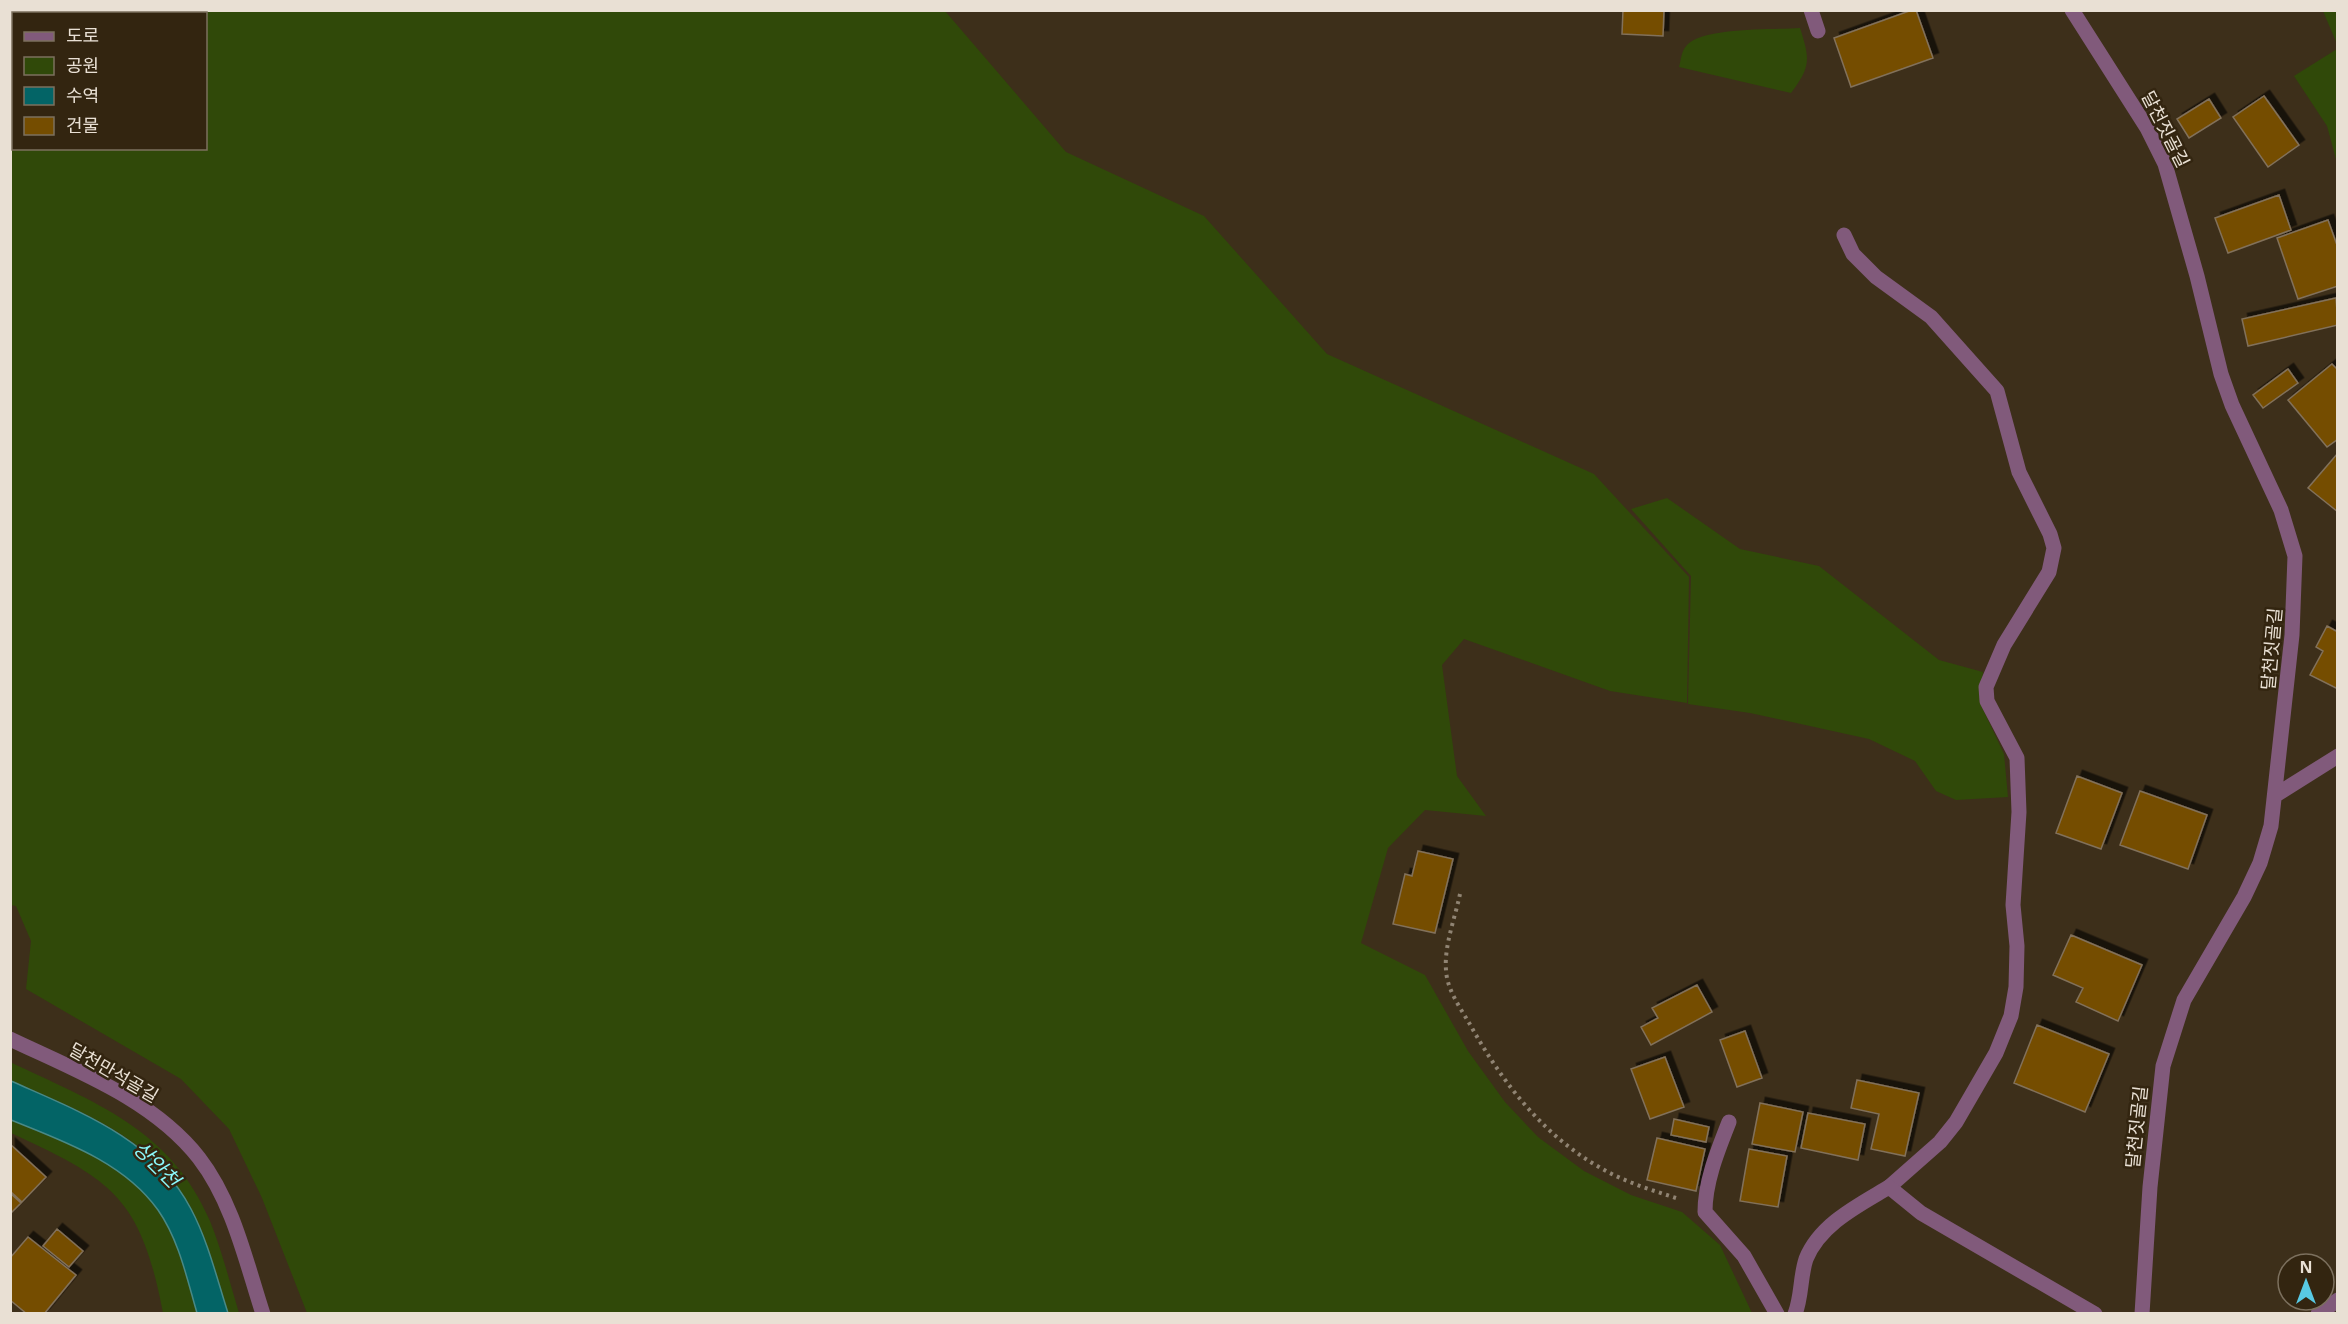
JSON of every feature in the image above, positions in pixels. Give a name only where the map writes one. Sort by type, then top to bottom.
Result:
[{"type":"street","points":[[1811,10],[1818,31]]},
{"type":"street","name":"달천짓골길","points":[[2072,10],[2147,128],[2165,164],[2228,394],[2290,534],[2296,579],[2276,795],[2271,826],[2260,862],[2244,897],[2184,1000],[2163,1066],[2150,1187],[2142,1314]]},
{"type":"street","points":[[1795,1314],[1807,1258],[1814,1246],[1836,1221],[1889,1187],[1940,1142],[1956,1122],[1996,1053],[2011,1016],[2016,987],[2017,946],[2013,905],[2019,813],[2017,758],[1987,701],[1986,687],[2004,645],[2049,572],[2054,548],[2050,534],[2019,472],[1997,391],[1931,317],[1875,277],[1853,254],[1844,235]]},
{"type":"street","points":[[2276,795],[2337,756]]},
{"type":"street","name":"달천만석골길","points":[[10,1039],[136,1103],[173,1131],[199,1158],[224,1200],[263,1314]]},
{"type":"street","points":[[1729,1122],[1717,1154],[1705,1198],[1705,1212],[1744,1256],[1777,1314]]},
{"type":"street","points":[[1889,1187],[1921,1213],[2094,1314]]},
{"type":"street","points":[[2319,1314],[2337,1300]]},
{"type":"path","points":[[1460,894],[1446,970],[1450,991],[1486,1054],[1522,1102],[1543,1127],[1599,1168],[1630,1182],[1681,1199],[1705,1212]]},
{"type":"green space","points":[[11,10],[945,11],[1066,152],[1204,216],[1327,354],[1594,474],[1689,577],[1687,703],[1610,691],[1464,639],[1442,665],[1457,776],[1486,816],[1425,810],[1388,848],[1361,943],[1425,975],[1468,1051],[1505,1102],[1538,1137],[1584,1171],[1631,1195],[1682,1212],[1720,1245],[1752,1313],[307,1313],[262,1198],[229,1129],[181,1079],[26,989],[31,941],[16,906],[10,905]]},
{"type":"green space","points":[[2323,11],[2337,11],[2337,44]]},
{"type":"green space","points":[[1800,28],[1806,48],[1807,62],[1802,76],[1791,93],[1679,67],[1685,47],[1695,39],[1740,30]]},
{"type":"green space","points":[[2337,49],[2337,163],[2327,126],[2294,76]]},
{"type":"green space","points":[[1667,498],[1740,549],[1819,566],[1939,660],[1983,672],[1980,703],[2004,754],[2008,797],[1956,800],[1936,791],[1915,761],[1869,739],[1750,713],[1688,704],[1691,576],[1631,509]]},
{"type":"green space","points":[[10,1062],[71,1091],[127,1122],[152,1141],[174,1163],[194,1189],[210,1221],[239,1313],[228,1313],[200,1229],[184,1197],[158,1164],[140,1148],[99,1121],[11,1081]]},
{"type":"green space","points":[[11,1120],[91,1155],[110,1166],[144,1193],[158,1210],[172,1234],[197,1313],[163,1313],[144,1243],[132,1218],[117,1198],[98,1180],[75,1165],[11,1133]]},
{"type":"water","name":"상안천","points":[[11,1081],[113,1130],[157,1164],[176,1185],[197,1221],[228,1313],[197,1313],[172,1234],[158,1210],[144,1193],[110,1166],[91,1155],[11,1120]]},
{"type":"building","points":[[1623,10],[1664,10],[1663,36],[1622,34]]},
{"type":"building","points":[[1916,10],[1933,58],[1851,87],[1834,38]]},
{"type":"building","points":[[2264,96],[2299,145],[2268,167],[2233,117]]},
{"type":"building","points":[[2209,99],[2221,118],[2189,138],[2177,119]]},
{"type":"building","points":[[2279,195],[2291,230],[2228,253],[2215,218]]},
{"type":"building","points":[[2328,220],[2338,248],[2338,286],[2298,299],[2277,238]]},
{"type":"building","points":[[2336,298],[2338,325],[2248,346],[2242,319]]},
{"type":"building","points":[[2332,364],[2338,370],[2338,439],[2327,447],[2288,400]]},
{"type":"building","points":[[2288,369],[2298,383],[2263,408],[2253,395]]},
{"type":"building","points":[[2338,453],[2338,512],[2308,488]]},
{"type":"building","points":[[2327,626],[2338,632],[2338,689],[2310,675],[2323,651],[2316,647]]},
{"type":"building","points":[[2077,776],[2122,793],[2101,849],[2056,833]]},
{"type":"building","points":[[2140,791],[2207,815],[2188,869],[2120,845]]},
{"type":"building","points":[[1418,851],[1453,859],[1435,933],[1393,924],[1405,874],[1412,876]]},
{"type":"building","points":[[2071,935],[2142,965],[2118,1021],[2076,1002],[2083,988],[2053,975]]},
{"type":"building","points":[[1697,985],[1712,1012],[1651,1045],[1641,1027],[1658,1018],[1652,1008]]},
{"type":"building","points":[[2037,1025],[2109,1054],[2085,1112],[2014,1083]]},
{"type":"building","points":[[1745,1031],[1762,1078],[1737,1087],[1720,1040]]},
{"type":"building","points":[[1665,1057],[1684,1107],[1650,1119],[1631,1069]]},
{"type":"building","points":[[1857,1080],[1919,1093],[1905,1156],[1871,1149],[1879,1114],[1851,1108]]},
{"type":"building","points":[[1760,1103],[1803,1112],[1795,1152],[1752,1144]]},
{"type":"building","points":[[1808,1113],[1865,1124],[1858,1160],[1801,1148]]},
{"type":"building","points":[[1674,1119],[1709,1127],[1706,1142],[1671,1135]]},
{"type":"building","points":[[1657,1138],[1705,1149],[1696,1191],[1647,1180]]},
{"type":"building","points":[[10,1144],[46,1177],[22,1202],[10,1191]]},
{"type":"building","points":[[1749,1149],[1787,1156],[1778,1207],[1740,1201]]},
{"type":"building","points":[[10,1193],[21,1203],[10,1214]]},
{"type":"building","points":[[57,1229],[83,1251],[69,1267],[43,1246]]},
{"type":"building","points":[[28,1237],[76,1275],[44,1314],[27,1314],[10,1300],[10,1258]]}]
